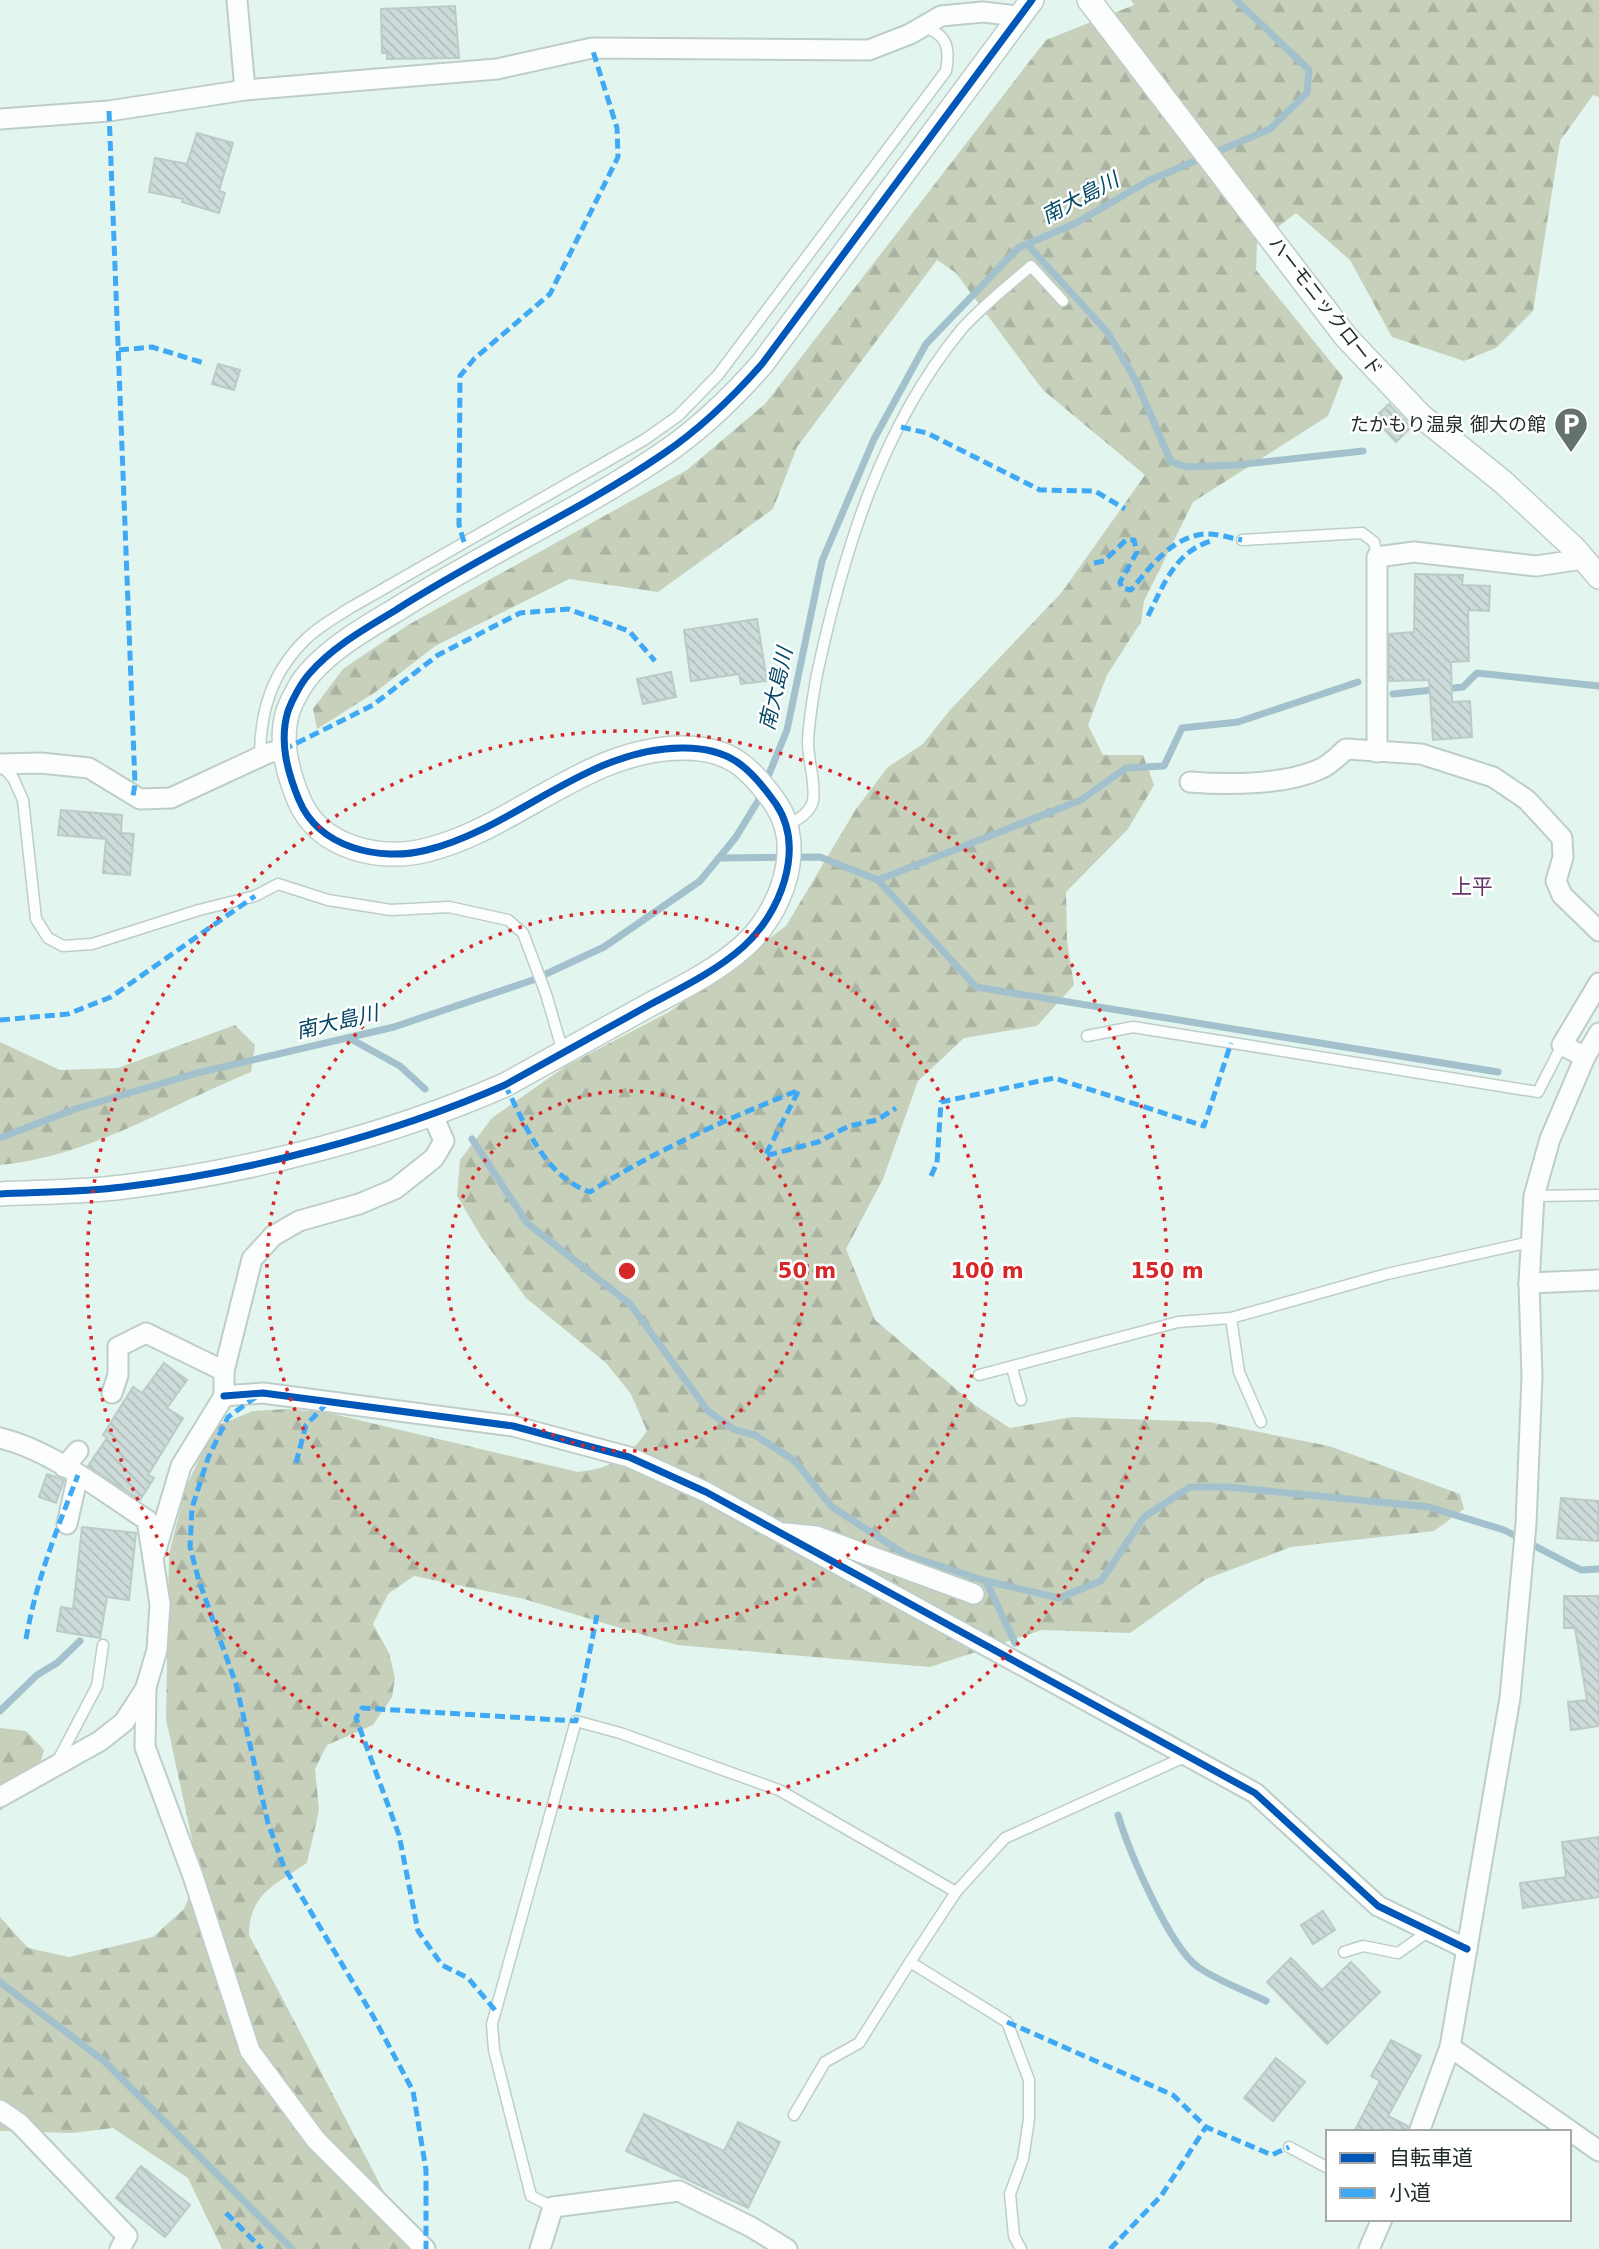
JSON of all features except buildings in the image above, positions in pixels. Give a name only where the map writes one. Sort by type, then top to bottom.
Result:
[{"type":"street","points":[[237,0],[245,90]]},
{"type":"street","name":"ハーモニックロード","points":[[1089,0],[1320,298],[1346,337],[1421,416],[1503,482],[1583,559],[1599,578]]},
{"type":"street","points":[[0,119],[109,111],[245,90],[497,69],[592,48],[869,50],[923,27],[941,16],[1025,8]]},
{"type":"street","points":[[0,1194],[119,1188],[183,1180],[261,1163],[432,1113],[505,1085],[712,971],[742,948],[771,913],[783,888],[786,835],[756,777],[730,755],[680,748],[638,753],[589,772],[460,838],[426,850],[397,854],[355,849],[329,837],[306,815],[283,750],[289,710],[308,675],[351,638],[417,596],[628,477],[686,437],[735,394],[762,364],[1025,8]]},
{"type":"street","points":[[1377,752],[1377,556],[1414,552],[1536,566],[1583,559]]},
{"type":"street","points":[[1190,782],[1216,784],[1291,779],[1322,768],[1346,749],[1421,754],[1493,777],[1527,800],[1562,838],[1563,857],[1556,881],[1562,895],[1599,931]]},
{"type":"street","points":[[0,764],[41,763],[89,768],[140,799],[171,798],[260,757],[283,750]]},
{"type":"street","points":[[1585,1057],[1562,1045],[1599,983]]},
{"type":"street","points":[[1420,2130],[1450,2047],[1510,1698],[1526,1524],[1532,1377],[1528,1283],[1534,1196],[1550,1139],[1585,1057],[1599,1033]]},
{"type":"street","points":[[154,1558],[181,1466],[223,1396],[224,1371],[252,1259],[273,1236],[299,1221],[359,1204],[395,1189],[421,1171],[435,1158],[444,1141],[432,1113]]},
{"type":"street","points":[[1528,1283],[1599,1280]]},
{"type":"street","points":[[112,1393],[118,1375],[118,1347],[146,1333],[224,1371]]},
{"type":"street","points":[[223,1396],[263,1394],[513,1426],[629,1457],[706,1492],[1255,1793],[1378,1906],[1466,1948]]},
{"type":"street","points":[[0,1438],[71,1471],[147,1520],[160,1604],[157,1650],[146,1687],[145,1746],[193,1876],[250,2050],[316,2140],[425,2249]]},
{"type":"street","points":[[67,1524],[71,1471],[78,1451]]},
{"type":"street","points":[[778,1533],[816,1536],[974,1594]]},
{"type":"street","points":[[0,1797],[100,1741],[124,1722],[146,1687]]},
{"type":"street","points":[[1450,2047],[1569,2130]]},
{"type":"street","points":[[0,2110],[19,2123],[127,2236],[120,2249]]},
{"type":"street","points":[[1571,2131],[1599,2151]]},
{"type":"street","points":[[540,2249],[553,2207],[678,2190],[787,2249]]},
{"type":"street","points":[[1375,2247],[1382,2221]]},
{"type":"lane","points":[[260,757],[260,721],[274,682],[306,639],[350,608],[644,440],[678,416],[718,375],[946,71],[950,52],[942,37],[923,27]]},
{"type":"lane","points":[[786,835],[813,801],[808,742],[816,682],[834,595],[854,532],[889,447],[925,383],[962,330],[1031,265],[1063,301]]},
{"type":"lane","points":[[1242,540],[1362,533],[1374,542],[1377,556]]},
{"type":"lane","points":[[0,764],[13,778],[23,800],[36,919],[48,938],[63,946],[92,944],[199,910],[255,896],[278,884],[328,900],[391,909],[449,906],[508,920],[523,933],[547,994],[563,1052]]},
{"type":"lane","points":[[1087,1036],[1133,1027],[1538,1092],[1562,1045]]},
{"type":"lane","points":[[1534,1196],[1599,1195]]},
{"type":"lane","points":[[979,1375],[1178,1322],[1231,1318],[1387,1274],[1530,1242]]},
{"type":"lane","points":[[1231,1318],[1239,1372],[1261,1422]]},
{"type":"lane","points":[[1012,1368],[1021,1399]]},
{"type":"lane","points":[[54,1766],[97,1686],[103,1644]]},
{"type":"lane","points":[[553,2207],[531,2196],[494,2050],[492,2024],[576,1721],[620,1733],[779,1790],[956,1892]]},
{"type":"lane","points":[[794,2115],[825,2062],[859,2043],[956,1892],[1004,1838],[1187,1756]]},
{"type":"lane","points":[[1344,1952],[1363,1946],[1398,1953],[1430,1931]]},
{"type":"lane","points":[[910,1962],[1007,2022],[1029,2080],[1029,2119],[1023,2160],[1010,2194],[1014,2236],[1021,2249]]},
{"type":"lane","points":[[1289,2147],[1326,2167]]},
{"type":"green space","points":[[1131,0],[1599,0],[1599,97],[1593,95],[1560,141],[1533,311],[1496,348],[1464,361],[1392,337],[1350,260],[1296,213],[1257,243],[1256,270],[1343,377],[1328,416],[1193,502],[1144,601],[1141,622],[1107,675],[1088,725],[1103,755],[1143,755],[1154,785],[1128,829],[1066,892],[1067,941],[1074,985],[1037,1026],[964,1038],[918,1081],[883,1179],[846,1249],[875,1320],[976,1406],[1010,1428],[1072,1417],[1209,1422],[1329,1446],[1460,1494],[1464,1509],[1434,1531],[1291,1547],[1206,1579],[1130,1633],[1042,1630],[930,1667],[677,1645],[524,1599],[414,1576],[388,1594],[373,1624],[389,1653],[395,1678],[392,1697],[373,1725],[327,1745],[315,1769],[319,1810],[307,1863],[275,1884],[259,1900],[250,1921],[249,1935],[414,2249],[222,2249],[188,2178],[113,2128],[72,2133],[0,2131],[0,1917],[28,1948],[69,1957],[153,1937],[184,1909],[199,1872],[166,1719],[169,1554],[186,1487],[214,1427],[253,1411],[286,1409],[329,1413],[578,1472],[609,1465],[633,1448],[647,1431],[631,1394],[606,1363],[526,1298],[482,1238],[457,1196],[460,1160],[492,1118],[566,1066],[669,1012],[786,926],[856,809],[888,767],[923,744],[950,710],[1062,592],[1145,475],[1043,390],[956,273],[937,260],[797,447],[773,509],[658,592],[569,579],[435,646],[377,691],[317,729],[313,709],[343,669],[408,625],[687,470],[765,404],[1046,40],[1134,5]]},
{"type":"green space","points":[[235,1025],[255,1045],[251,1072],[97,1141],[66,1152],[0,1165],[0,1042],[60,1070],[118,1068]]},
{"type":"green space","points":[[0,1728],[26,1731],[44,1750],[34,1784],[0,1811]]},
{"type":"waterway","name":"南大島川","points":[[0,1138],[75,1109],[197,1073],[394,1027],[533,980],[604,947],[700,881],[736,837],[758,801],[787,730],[822,561],[874,439],[926,344],[1018,248],[1076,223],[1148,181],[1270,129],[1307,93],[1309,70],[1236,0]]},
{"type":"waterway","points":[[1027,244],[1108,333],[1135,379],[1171,462],[1187,467],[1236,465],[1363,451]]},
{"type":"waterway","points":[[1393,694],[1463,687],[1477,673],[1599,686]]},
{"type":"waterway","points":[[878,880],[1081,800],[1126,768],[1164,766],[1182,728],[1238,722],[1358,682]]},
{"type":"waterway","points":[[719,858],[820,857],[878,880],[976,987],[1498,1072]]},
{"type":"waterway","points":[[349,1038],[400,1066],[425,1089]]},
{"type":"waterway","points":[[472,1139],[527,1223],[630,1304],[708,1411],[735,1430],[755,1435],[795,1461],[832,1507],[906,1555],[986,1581],[1059,1598],[1101,1581],[1144,1517],[1190,1487],[1228,1487],[1429,1507],[1504,1530],[1581,1570],[1599,1569]]},
{"type":"waterway","points":[[986,1581],[1015,1643]]},
{"type":"waterway","points":[[0,1711],[37,1675],[57,1663],[80,1641]]},
{"type":"waterway","points":[[1118,1815],[1151,1897],[1187,1956],[1206,1972],[1266,2001]]},
{"type":"waterway","points":[[0,1982],[104,2061],[292,2249]]},
{"type":"marked path","points":[[464,542],[459,525],[460,376],[474,359],[550,294],[618,157],[617,128],[592,48]]},
{"type":"marked path","points":[[109,111],[135,784],[133,796]]},
{"type":"marked path","points":[[119,350],[152,347],[204,363]]},
{"type":"marked path","points":[[901,427],[927,433],[1040,490],[1095,491],[1125,509]]},
{"type":"marked path","points":[[1094,563],[1104,561],[1126,540],[1134,540],[1137,552],[1120,582],[1122,588],[1131,590],[1163,554],[1181,541],[1204,534],[1242,540]]},
{"type":"marked path","points":[[1148,616],[1165,581],[1179,561],[1199,546],[1211,541]]},
{"type":"marked path","points":[[283,750],[373,705],[438,655],[520,613],[568,609],[629,631],[655,661]]},
{"type":"marked path","points":[[0,1020],[68,1014],[111,997],[255,896]]},
{"type":"marked path","points":[[931,1176],[937,1163],[941,1102],[1054,1078],[1204,1126],[1231,1043]]},
{"type":"marked path","points":[[505,1085],[529,1133],[548,1162],[560,1174],[590,1192],[640,1162],[692,1136],[799,1090],[765,1156],[818,1142],[849,1126],[877,1120],[896,1108]]},
{"type":"marked path","points":[[256,1397],[228,1417],[208,1458],[192,1508],[190,1547],[199,1581],[236,1684],[268,1823],[284,1867],[373,2016],[413,2091],[426,2170],[426,2249]]},
{"type":"marked path","points":[[296,1463],[306,1425],[328,1402]]},
{"type":"marked path","points":[[26,1639],[41,1576],[78,1475]]},
{"type":"marked path","points":[[495,2010],[468,1978],[442,1965],[418,1931],[399,1835],[356,1718],[362,1708],[576,1721],[597,1615]]},
{"type":"marked path","points":[[1007,2022],[1173,2095],[1206,2127],[1272,2155],[1289,2147]]},
{"type":"marked path","points":[[1110,2249],[1161,2196],[1206,2127]]},
{"type":"marked path","points":[[226,2213],[262,2249]]},
{"type":"cycle path","points":[[0,1194],[108,1189],[219,1172],[366,1136],[414,1120],[505,1085],[699,978],[733,956],[756,933],[778,899],[785,880],[789,841],[785,822],[776,804],[747,770],[725,756],[712,751],[681,748],[646,752],[614,761],[460,839],[427,850],[390,854],[353,848],[321,830],[308,816],[299,800],[288,767],[284,745],[288,711],[309,674],[328,655],[350,639],[462,570],[631,475],[703,424],[762,364],[1032,0]]},
{"type":"cycle path","points":[[224,1396],[263,1393],[513,1426],[629,1457],[706,1492],[1255,1793],[1378,1906],[1467,1949]]},
{"type":"place","name":"たかもり温泉 御大の館","points":[[1571,454]]},
{"type":"district","name":"上平","points":[[1472,887]]}]
